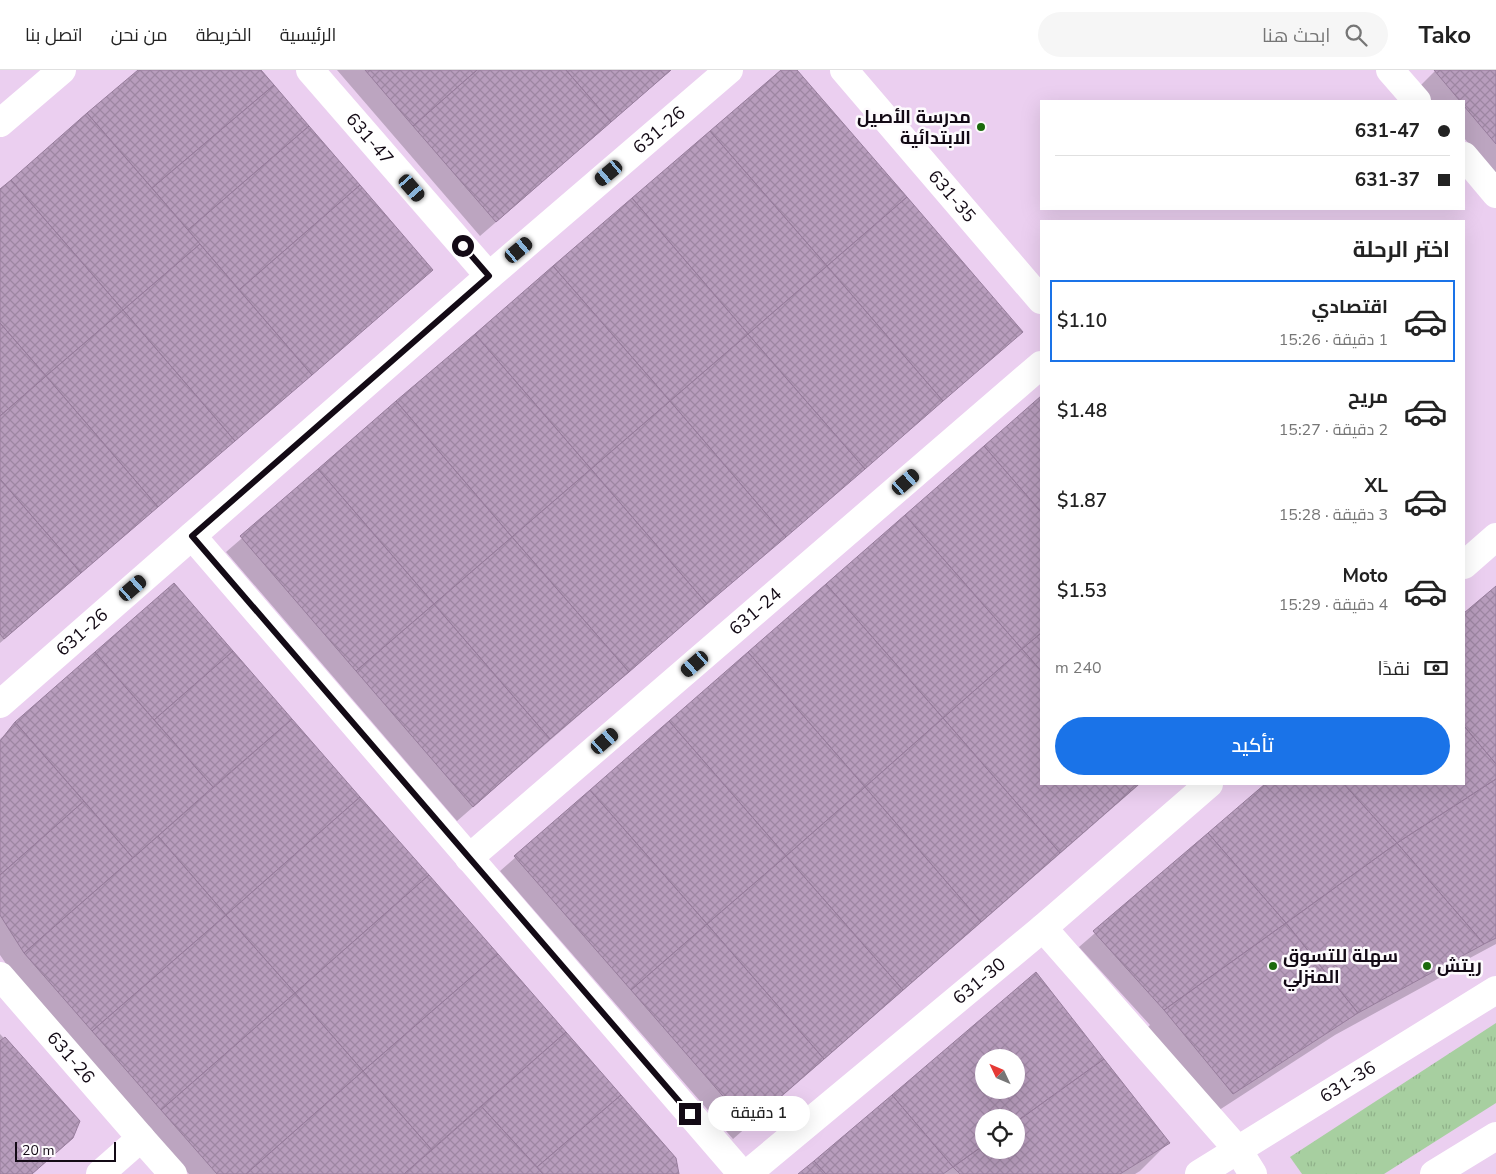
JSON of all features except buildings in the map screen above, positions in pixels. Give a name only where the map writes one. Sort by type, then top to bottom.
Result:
[{"type":"street","points":[[0,123],[62,70]]},
{"type":"street","name":"631-47","points":[[310,70],[489,276]]},
{"type":"street","name":"631-26","points":[[0,704],[489,276],[730,70]]},
{"type":"street","name":"631-35","points":[[844,70],[1040,299]]},
{"type":"street","points":[[1391,70],[1416,100]]},
{"type":"street","points":[[1465,157],[1496,194]]},
{"type":"street","name":"631-24","points":[[469,858],[1040,366]]},
{"type":"street","points":[[192,536],[742,1174]]},
{"type":"street","points":[[1465,563],[1496,537]]},
{"type":"street","name":"631-30","points":[[747,1174],[1043,928],[1208,785]]},
{"type":"street","points":[[1043,928],[1238,1150],[1253,1174]]},
{"type":"street","name":"631-26","points":[[0,976],[141,1138]]},
{"type":"street","name":"631-36","points":[[1199,1174],[1496,990]]},
{"type":"street","points":[[1434,1174],[1496,1136]]},
{"type":"street","points":[[100,1174],[141,1138],[172,1174]]},
{"type":"green space","points":[[1496,1023],[1496,1103],[1384,1174],[1302,1174],[1290,1157]]},
{"type":"place","name":"مدرسة الأصيل الابتدائية","points":[[981,127]]},
{"type":"place","name":"سهلة للتسوق المنزلي","points":[[1273,966]]},
{"type":"place","name":"ريتش","points":[[1427,966]]},
{"type":"route","points":[[463,246],[489,276],[192,536],[690,1114]]}]
